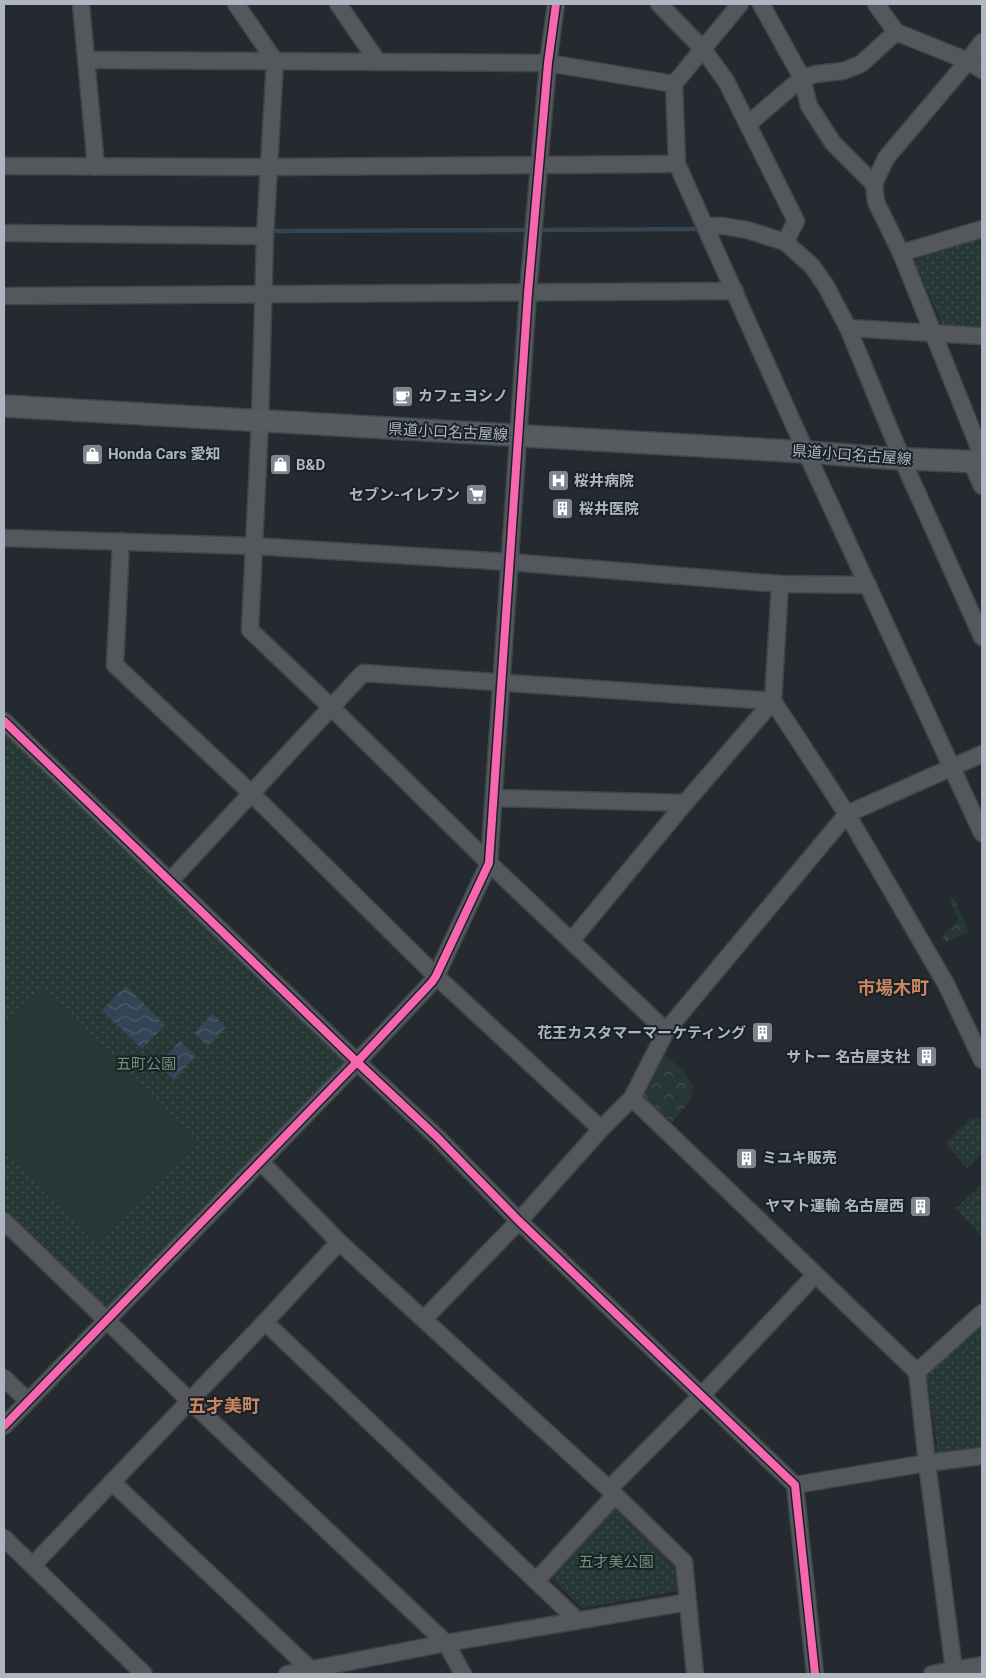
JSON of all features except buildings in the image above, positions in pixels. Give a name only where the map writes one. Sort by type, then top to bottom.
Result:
[{"type":"main road","name":"県道小口名古屋線","points":[[4,406],[902,459],[979,460]]},
{"type":"street","points":[[81,4],[96,167]]},
{"type":"street","points":[[236,4],[275,61],[268,167],[260,421],[250,630],[489,863],[666,1031]]},
{"type":"street","points":[[338,4],[378,62]]},
{"type":"street","points":[[4,1426],[357,1062],[436,976],[489,863],[528,293],[548,63],[556,4]]},
{"type":"street","points":[[659,4],[702,48],[726,82],[796,221],[785,242]]},
{"type":"street","points":[[740,4],[674,84],[677,164],[806,452],[982,833]]},
{"type":"street","points":[[761,4],[802,78],[809,106],[833,143],[874,184]]},
{"type":"street","points":[[876,4],[896,32],[975,66]]},
{"type":"street","points":[[748,124],[802,78],[816,74],[843,71],[862,64],[896,32]]},
{"type":"street","points":[[982,42],[975,66],[886,158],[874,184],[876,202],[901,253],[933,333],[979,460],[982,486]]},
{"type":"street","points":[[86,60],[548,63],[674,84]]},
{"type":"street","points":[[4,166],[268,167],[677,164]]},
{"type":"street","points":[[706,226],[723,226],[747,230],[785,242],[812,266],[826,286],[848,328],[902,459],[982,637]]},
{"type":"street","points":[[901,253],[982,228]]},
{"type":"street","points":[[4,233],[265,236]]},
{"type":"street","points":[[4,296],[735,290]]},
{"type":"street","points":[[848,328],[982,336]]},
{"type":"street","points":[[4,538],[253,546],[509,562],[780,584],[868,585]]},
{"type":"street","points":[[121,542],[115,665],[251,793],[436,976],[601,1129]]},
{"type":"street","points":[[780,584],[773,701],[847,814],[946,984],[982,1060]]},
{"type":"street","points":[[170,881],[363,673],[773,701]]},
{"type":"street","points":[[572,940],[685,803],[773,701]]},
{"type":"street","points":[[4,721],[437,1137],[519,1221],[795,1485],[815,1674]]},
{"type":"street","points":[[424,1319],[519,1221],[601,1129],[632,1098],[666,1031],[847,814],[982,754]]},
{"type":"street","points":[[494,798],[685,803]]},
{"type":"street","points":[[632,1098],[917,1372],[954,1670]]},
{"type":"street","points":[[260,1161],[339,1242],[612,1492],[684,1562],[695,1674]]},
{"type":"street","points":[[4,1222],[446,1643],[463,1674]]},
{"type":"street","points":[[33,1565],[266,1322],[339,1242]]},
{"type":"street","points":[[536,1581],[612,1492],[815,1275]]},
{"type":"street","points":[[917,1372],[982,1313]]},
{"type":"street","points":[[266,1322],[578,1621]]},
{"type":"street","points":[[4,1378],[28,1401]]},
{"type":"street","points":[[795,1485],[927,1463],[982,1456]]},
{"type":"street","points":[[112,1482],[311,1670]]},
{"type":"street","points":[[4,1538],[142,1674]]},
{"type":"street","points":[[287,1674],[446,1643],[688,1602]]},
{"type":"street","points":[[932,1674],[982,1664]]},
{"type":"green space","points":[[982,239],[982,333],[945,330],[914,261],[939,248]]},
{"type":"green space","name":"五町公園","points":[[4,728],[341,1056],[343,1064],[103,1310],[4,1215]]},
{"type":"green space","points":[[954,898],[969,932],[946,942],[943,933],[954,926],[958,919],[950,900]]},
{"type":"green space","points":[[43,986],[199,1141],[98,1242],[4,1148],[4,1025]]},
{"type":"green space","points":[[665,1055],[681,1069],[694,1087],[688,1104],[672,1122],[642,1096]]},
{"type":"green space","points":[[982,1118],[982,1153],[967,1168],[945,1143],[970,1119]]},
{"type":"green space","points":[[982,1184],[982,1237],[956,1208]]},
{"type":"green space","points":[[982,1323],[982,1448],[938,1453],[927,1375]]},
{"type":"green space","name":"五才美公園","points":[[615,1506],[676,1567],[679,1591],[582,1608],[549,1576]]},
{"type":"water","points":[[126,986],[165,1025],[142,1049],[102,1010]]},
{"type":"water","points":[[212,1014],[226,1027],[208,1046],[194,1033]]},
{"type":"water","points":[[180,1041],[196,1056],[174,1080],[158,1064]]},
{"type":"waterway","points":[[544,230],[695,229]]},
{"type":"waterway","points":[[272,231],[526,230]]},
{"type":"cycle path","points":[[4,1426],[357,1062],[432,982],[489,863],[528,293],[548,63],[556,4]]},
{"type":"cycle path","points":[[4,721],[437,1137],[519,1221],[795,1485],[815,1674]]},
{"type":"place","name":"カフェヨシノ","points":[[402,396]]},
{"type":"place","name":"Honda Cars 愛知","points":[[92,454]]},
{"type":"place","name":"B&D","points":[[280,465]]},
{"type":"place","name":"桜井病院","points":[[558,481]]},
{"type":"place","name":"セブン-イレブン","points":[[476,495]]},
{"type":"place","name":"桜井医院","points":[[563,509]]},
{"type":"place","name":"花王カスタマーマーケティング","points":[[762,1033]]},
{"type":"place","name":"サトー 名古屋支社","points":[[926,1057]]},
{"type":"place","name":"ミユキ販売","points":[[746,1158]]},
{"type":"place","name":"ヤマト運輸 名古屋西","points":[[920,1206]]},
{"type":"district","name":"市場木町","points":[[893,987]]},
{"type":"district","name":"五才美町","points":[[224,1405]]}]
